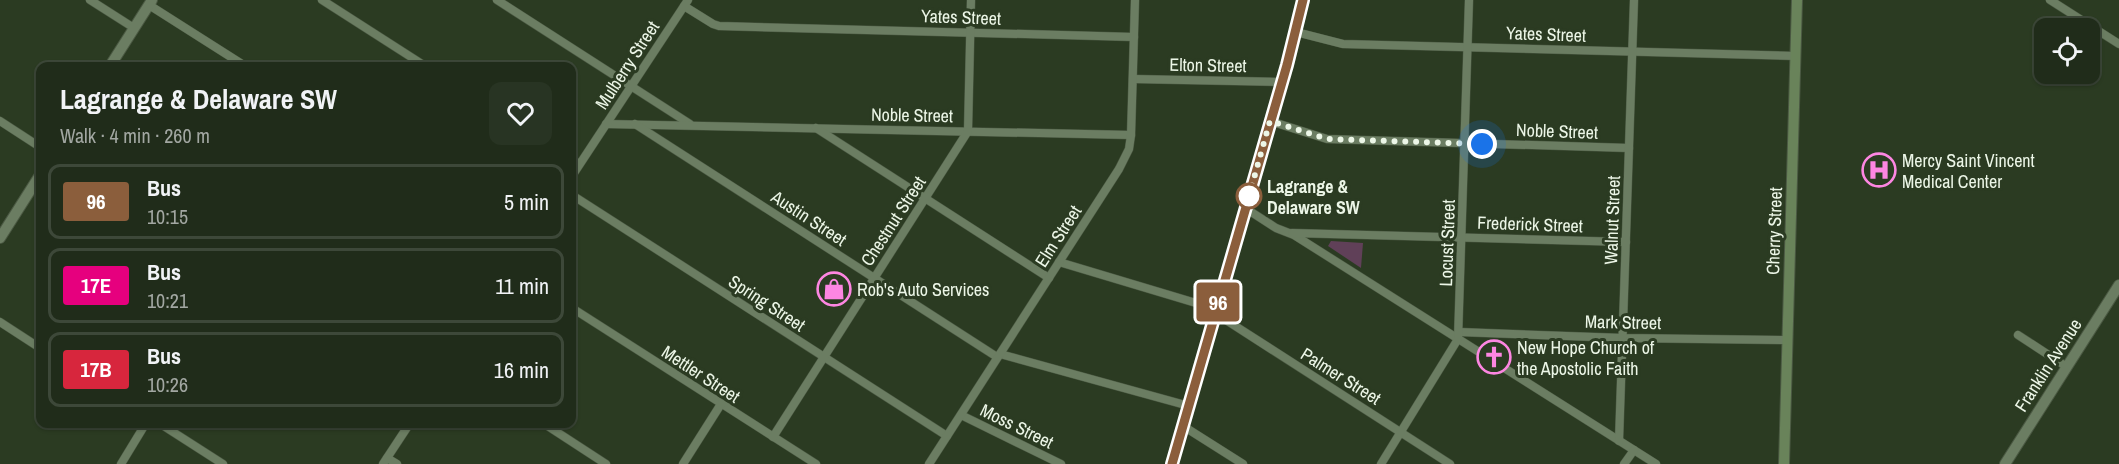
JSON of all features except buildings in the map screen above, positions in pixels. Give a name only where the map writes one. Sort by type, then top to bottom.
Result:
[{"type":"main road","points":[[1172,464],[1282,82],[1303,0]]},
{"type":"main road","name":"Cherry Street","points":[[1784,464],[1797,0]]},
{"type":"street","points":[[90,0],[134,28]]},
{"type":"street","points":[[322,0],[419,62]]},
{"type":"street","points":[[497,0],[692,125]]},
{"type":"street","points":[[968,131],[971,0]]},
{"type":"street","name":"Elm Street","points":[[929,464],[1119,170],[1129,149],[1135,0]]},
{"type":"street","name":"Locust Street","points":[[1381,464],[1459,336],[1469,0]]},
{"type":"street","name":"Walnut Street","points":[[1619,441],[1634,0]]},
{"type":"street","points":[[2050,0],[2119,44]]},
{"type":"street","points":[[113,62],[151,2],[239,62]]},
{"type":"street","name":"Mulberry Street","points":[[576,169],[683,3]]},
{"type":"street","name":"Yates Street","points":[[683,3],[719,26],[1134,37]]},
{"type":"street","name":"Yates Street","points":[[1296,32],[1343,44],[1796,56]]},
{"type":"street","name":"Elton Street","points":[[1133,79],[1282,82]]},
{"type":"street","points":[[0,121],[36,144]]},
{"type":"street","name":"Noble Street","points":[[1270,121],[1327,139],[1629,148]]},
{"type":"street","name":"Noble Street","points":[[606,124],[1131,135]]},
{"type":"street","name":"Austin Street","points":[[634,124],[998,356],[1189,406]]},
{"type":"street","points":[[815,128],[1049,278]]},
{"type":"street","name":"Chestnut Street","points":[[773,437],[968,131]]},
{"type":"street","points":[[0,238],[36,189]]},
{"type":"street","name":"Spring Street","points":[[576,198],[946,436]]},
{"type":"street","points":[[1245,208],[1459,336],[1656,464]]},
{"type":"street","name":"Frederick Street","points":[[1289,233],[1626,242]]},
{"type":"street","name":"Palmer Street","points":[[1059,262],[1216,311],[1450,464]]},
{"type":"street","name":"Franklin Avenue","points":[[2005,464],[2119,285]]},
{"type":"street","name":"Mettler Street","points":[[576,311],[816,464]]},
{"type":"street","points":[[0,322],[36,345]]},
{"type":"street","points":[[2018,335],[2067,367]]},
{"type":"street","name":"Mark Street","points":[[1459,336],[1787,340]]},
{"type":"street","points":[[683,464],[721,404]]},
{"type":"street","name":"Moss Street","points":[[961,414],[1061,464]]},
{"type":"street","points":[[1183,426],[1243,464]]},
{"type":"street","points":[[120,464],[143,428]]},
{"type":"street","points":[[167,428],[223,464]]},
{"type":"street","points":[[397,464],[385,461],[406,428]]},
{"type":"street","points":[[551,428],[606,464]]},
{"type":"street","points":[[1624,464],[1634,450]]},
{"type":"shaded area","points":[[1331,241],[1363,243],[1361,268],[1328,246]]},
{"type":"bus line","name":"96","points":[[1172,464],[1287,65],[1303,0]]},
{"type":"place","name":"Mercy Saint Vincent Medical Center","points":[[1879,170]]},
{"type":"place","name":"Lagrange & Delaware SW","points":[[1249,196]]},
{"type":"place","name":"Rob's Auto Services","points":[[834,289]]},
{"type":"place","name":"New Hope Church of the Apostolic Faith","points":[[1494,357]]},
{"type":"route","points":[[1249,196],[1270,121],[1327,139],[1482,144]]}]
